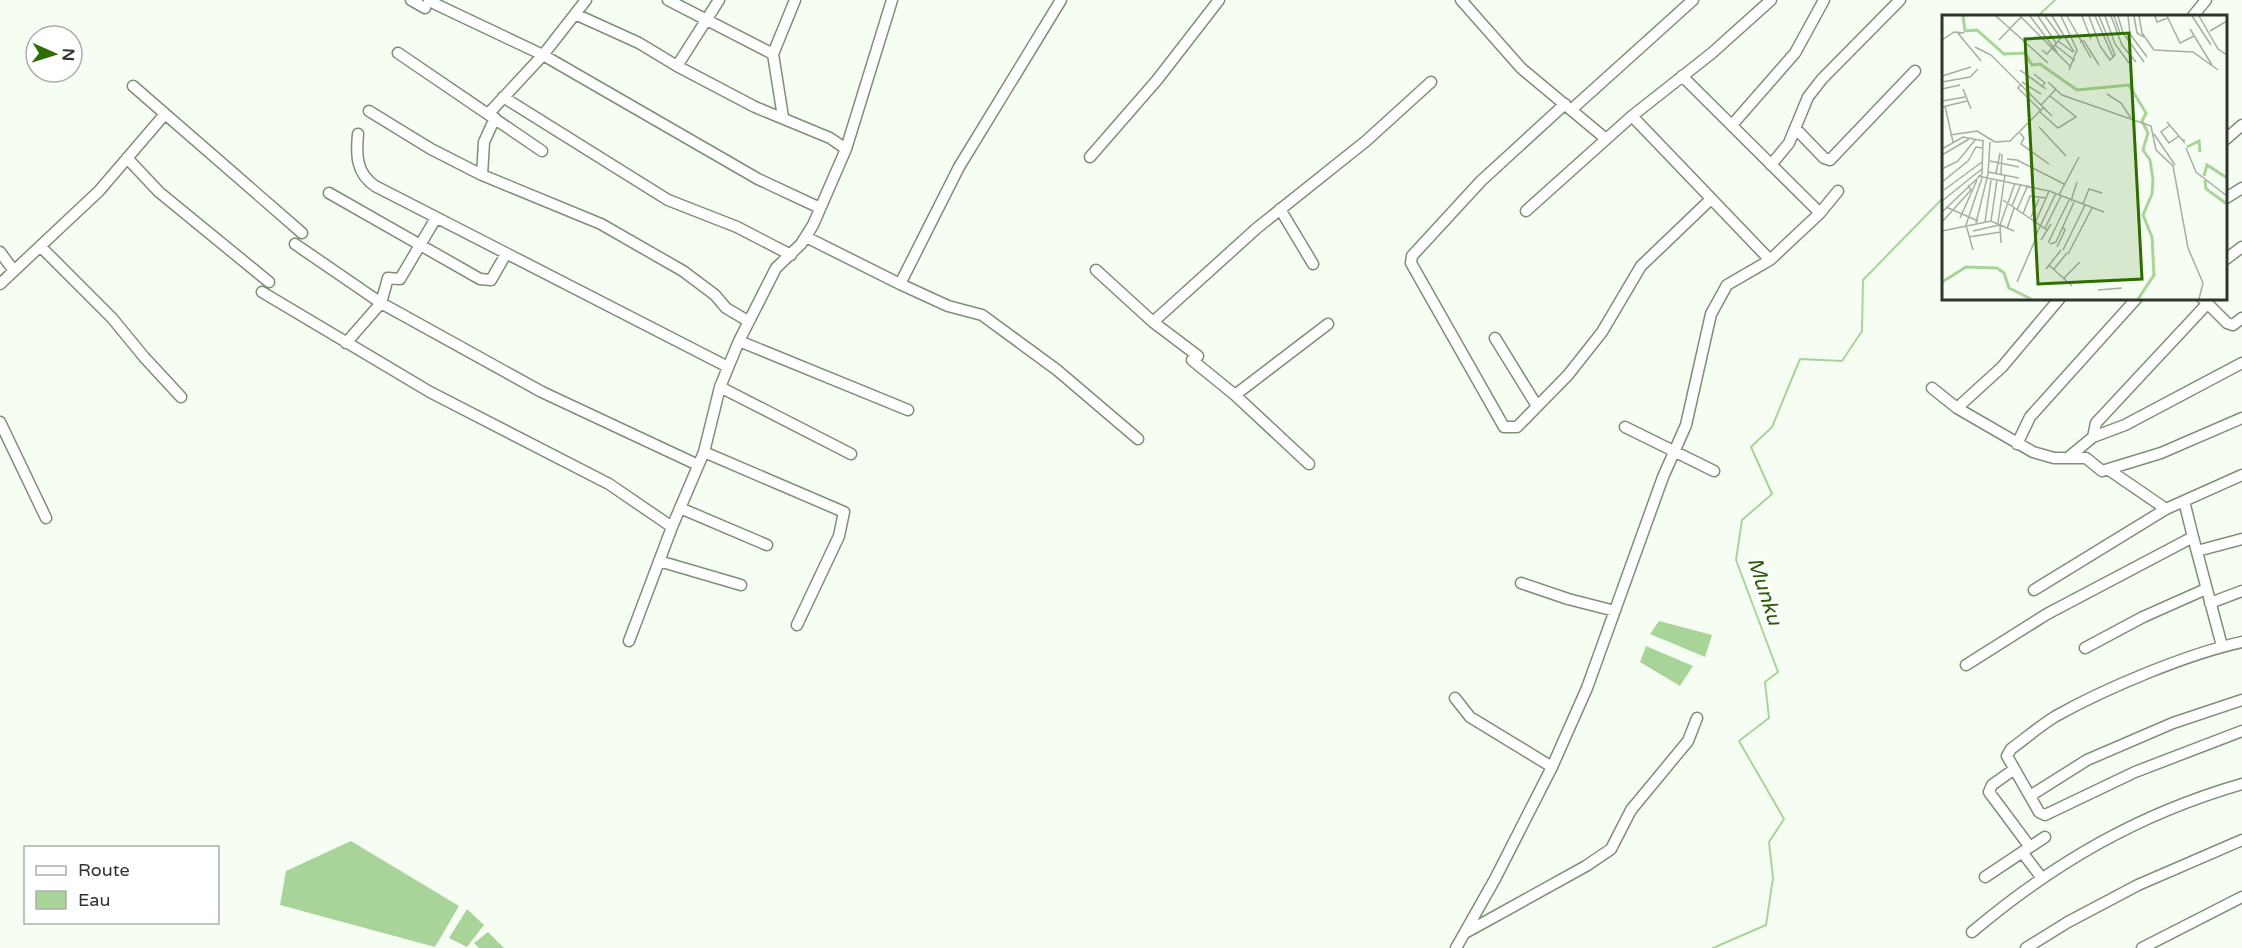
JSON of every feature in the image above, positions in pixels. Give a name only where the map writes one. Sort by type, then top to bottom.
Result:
[{"type":"street","points":[[411,0],[427,4],[543,55],[758,179],[820,208]]},
{"type":"street","points":[[482,175],[484,142],[492,115],[503,97],[543,55],[586,0]]},
{"type":"street","points":[[668,0],[772,54]]},
{"type":"street","points":[[677,66],[719,0]]},
{"type":"street","points":[[783,117],[772,54],[795,0]]},
{"type":"street","points":[[629,641],[672,527],[704,452],[720,387],[739,341],[776,268],[806,237],[846,149],[892,0]]},
{"type":"street","points":[[900,284],[959,166],[1061,0]]},
{"type":"street","points":[[1090,157],[1157,80],[1219,0]]},
{"type":"street","points":[[1461,0],[1521,68],[1606,139]]},
{"type":"street","points":[[1693,0],[1481,181],[1412,256],[1411,263],[1435,308],[1504,427],[1517,427],[1568,375],[1613,318],[1641,266],[1711,199]]},
{"type":"street","points":[[1526,211],[1632,116],[1772,0]]},
{"type":"street","points":[[1732,125],[1795,53],[1824,0]]},
{"type":"street","points":[[1772,165],[1789,143],[1808,97],[1822,79],[1900,0]]},
{"type":"street","points":[[2194,15],[2206,0]]},
{"type":"street","points":[[574,14],[639,43],[754,107],[831,138],[846,149]]},
{"type":"street","points":[[398,53],[542,151]]},
{"type":"street","points":[[1796,129],[1824,158],[1830,160],[1915,71]]},
{"type":"street","points":[[1683,76],[1820,213]]},
{"type":"street","points":[[1153,321],[1280,209],[1366,141],[1431,82]]},
{"type":"street","points":[[133,86],[302,233]]},
{"type":"street","points":[[503,97],[668,200],[737,227],[791,255]]},
{"type":"street","points":[[369,111],[431,149],[482,175],[601,224],[683,271],[708,289],[726,308],[748,321]]},
{"type":"street","points":[[0,284],[99,191],[165,114]]},
{"type":"street","points":[[1632,116],[1770,260]]},
{"type":"street","points":[[2227,138],[2242,125]]},
{"type":"street","points":[[358,134],[359,168],[366,180],[436,218],[728,366]]},
{"type":"street","points":[[127,158],[159,192],[269,282]]},
{"type":"street","points":[[2227,197],[2242,188]]},
{"type":"street","points":[[1456,948],[1552,767],[1587,688],[1663,477],[1686,425],[1711,314],[1727,285],[1770,260],[1820,213],[1838,191]]},
{"type":"street","points":[[329,193],[489,281],[507,254]]},
{"type":"street","points":[[1280,209],[1313,264]]},
{"type":"street","points":[[346,343],[381,303],[388,278],[400,279],[436,218]]},
{"type":"street","points":[[806,237],[948,306],[982,315],[1057,370],[1138,439]]},
{"type":"street","points":[[294,244],[381,303],[542,392],[698,465]]},
{"type":"street","points":[[40,246],[112,318],[144,357],[182,397]]},
{"type":"street","points":[[2227,258],[2242,248]]},
{"type":"street","points":[[0,252],[14,271]]},
{"type":"street","points":[[1096,270],[1309,464]]},
{"type":"street","points":[[262,292],[346,343],[514,437],[609,484],[672,527]]},
{"type":"street","points":[[1957,408],[2002,367],[2058,300]]},
{"type":"street","points":[[2017,444],[2030,417],[2135,300]]},
{"type":"street","points":[[2093,437],[2096,423],[2205,301],[2230,325],[2242,318]]},
{"type":"street","points":[[1235,395],[1328,324]]},
{"type":"street","points":[[1495,338],[1537,406]]},
{"type":"street","points":[[739,341],[908,410]]},
{"type":"street","points":[[2070,456],[2093,437],[2125,425],[2242,363]]},
{"type":"street","points":[[720,387],[851,454]]},
{"type":"street","points":[[1932,388],[1957,408],[2017,444],[2046,456],[2089,459],[2098,470],[2109,470],[2161,453],[2242,418]]},
{"type":"street","points":[[0,422],[46,518]]},
{"type":"street","points":[[1625,426],[1714,471]]},
{"type":"street","points":[[704,452],[844,512],[839,536],[797,625]]},
{"type":"street","points":[[2109,470],[2166,509]]},
{"type":"street","points":[[2034,590],[2166,509],[2242,475]]},
{"type":"street","points":[[2184,501],[2222,646]]},
{"type":"street","points":[[680,508],[766,545]]},
{"type":"street","points":[[1966,664],[2048,614],[2193,537]]},
{"type":"street","points":[[2197,551],[2242,539]]},
{"type":"street","points":[[659,561],[741,585]]},
{"type":"street","points":[[1521,583],[1568,599],[1615,610]]},
{"type":"street","points":[[2085,648],[2143,616],[2206,589]]},
{"type":"street","points":[[2210,603],[2242,591]]},
{"type":"street","points":[[2242,642],[2222,646],[2140,677],[2056,716],[2008,752],[2008,761],[2041,814],[2047,814],[2135,772],[2242,731]]},
{"type":"street","points":[[1455,698],[1470,717],[1552,767]]},
{"type":"street","points":[[2030,796],[2087,760],[2173,723],[2242,700]]},
{"type":"street","points":[[1464,934],[1586,866],[1611,849],[1631,810],[1688,741],[1697,718]]},
{"type":"street","points":[[2013,770],[1992,785],[1989,792],[2041,878]]},
{"type":"street","points":[[1972,932],[2041,878],[2079,854],[2151,816],[2191,799],[2242,784]]},
{"type":"street","points":[[1985,877],[2045,837]]},
{"type":"street","points":[[2026,948],[2068,922],[2138,885],[2242,840]]},
{"type":"street","points":[[2142,948],[2242,897]]},
{"type":"water","points":[[1659,621],[1712,635],[1705,657],[1650,634]]},
{"type":"water","points":[[1646,646],[1693,666],[1680,686],[1640,662]]},
{"type":"water","points":[[351,841],[459,906],[435,947],[280,905],[286,871]]},
{"type":"water","points":[[467,909],[484,925],[467,947],[449,938]]},
{"type":"water","points":[[488,932],[504,948],[479,948],[474,943]]},
{"type":"waterway","name":"Munku","points":[[2039,15],[2055,0]]},
{"type":"waterway","name":"Munku","points":[[1713,948],[1766,925],[1773,878],[1769,842],[1784,819],[1739,741],[1769,718],[1765,682],[1778,672],[1736,560],[1742,520],[1772,494],[1751,447],[1772,427],[1800,359],[1842,361],[1862,331],[1863,280],[1942,199]]}]
